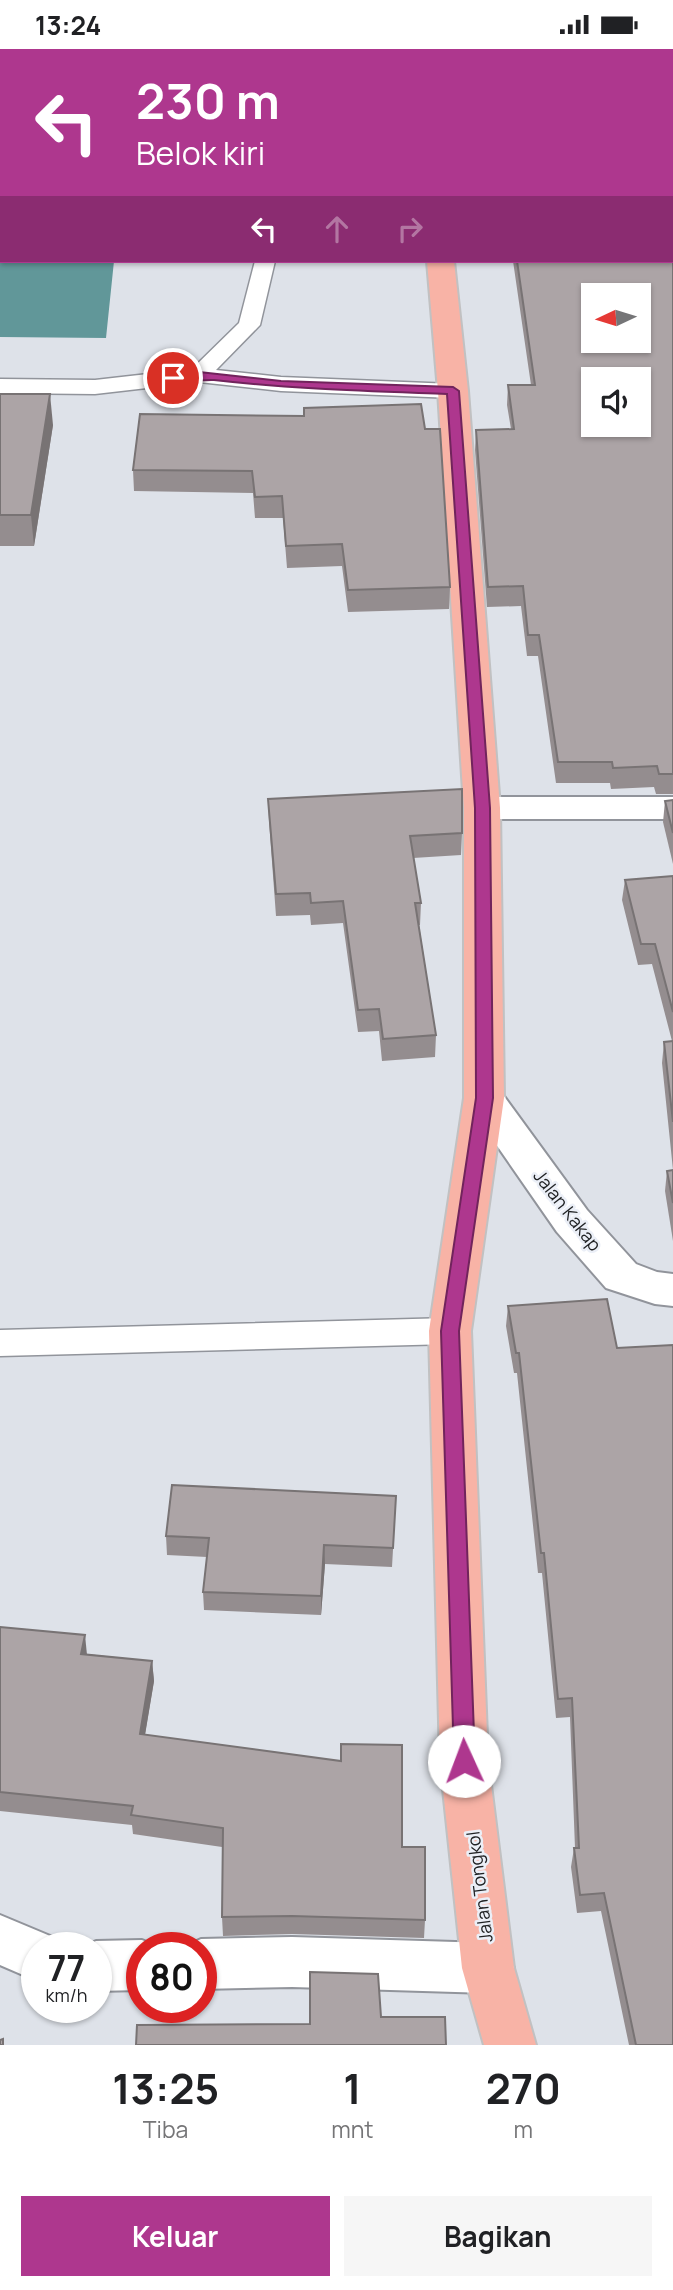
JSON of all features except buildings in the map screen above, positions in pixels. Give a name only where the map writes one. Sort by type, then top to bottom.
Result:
[{"type":"highway","name":"Jalan Tongkol","points":[[440,263],[453,391],[482,808],[484,1098],[450,1331],[464,1761],[488,1968],[510,2045]]},
{"type":"street","points":[[482,808],[673,808]]},
{"type":"street","name":"Jalan Kakap","points":[[484,1098],[572,1220],[621,1276],[655,1289],[673,1290]]},
{"type":"street","points":[[0,1940],[21,1949]]},
{"type":"street","points":[[217,1964],[292,1962],[488,1968]]},
{"type":"lane","points":[[199,375],[249,325],[264,263]]},
{"type":"lane","points":[[0,386],[95,387],[199,375],[281,384],[453,391]]},
{"type":"lane","points":[[0,1343],[450,1331]]},
{"type":"water","points":[[0,263],[114,263],[106,338],[0,337]]},
{"type":"route","points":[[173,378],[199,375],[281,384],[453,391],[482,808],[484,1098],[450,1331],[464,1761]]}]
